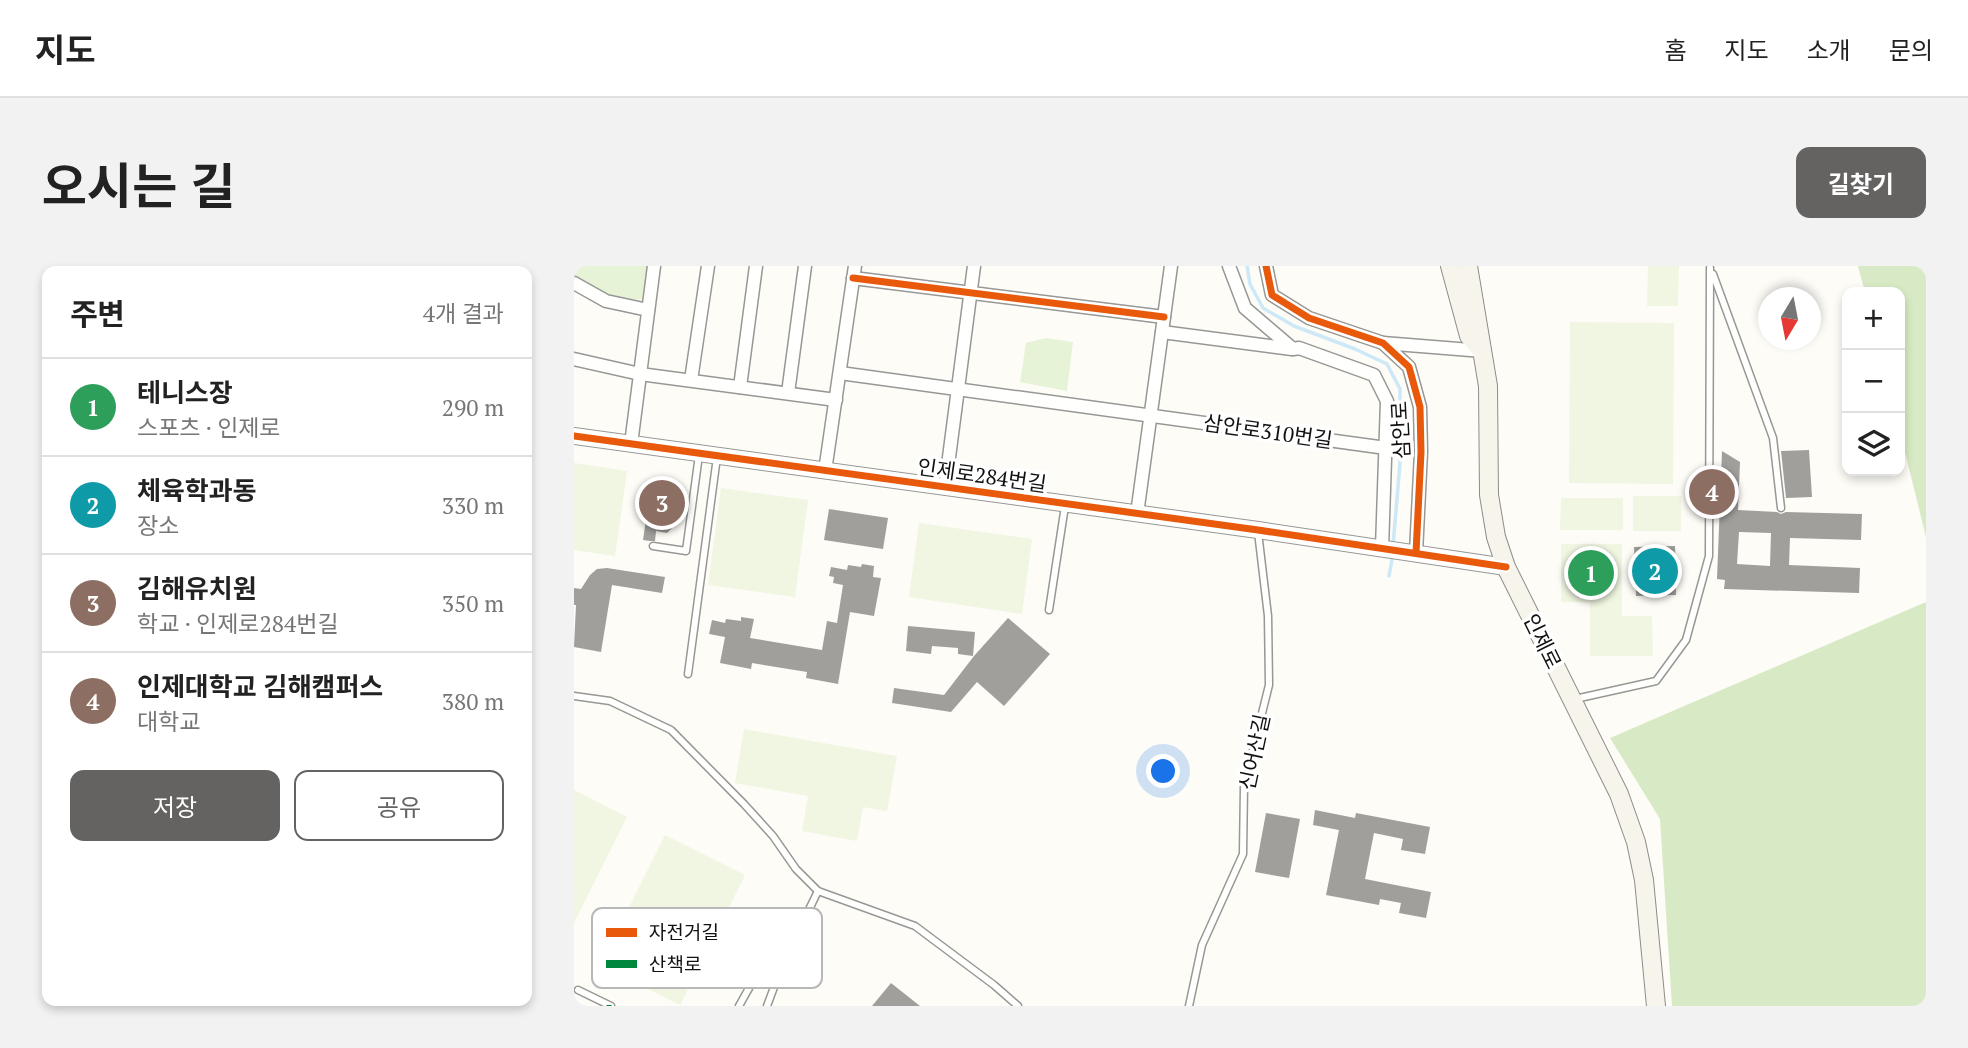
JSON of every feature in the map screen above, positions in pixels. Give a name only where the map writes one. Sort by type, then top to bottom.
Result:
[{"type":"main road","points":[[1450,266],[1469,336],[1483,351]]},
{"type":"main road","name":"인제로","points":[[1468,266],[1488,386],[1489,495],[1496,537],[1506,567],[1619,794],[1636,842],[1644,880],[1656,1006]]},
{"type":"street","points":[[631,444],[654,266]]},
{"type":"street","points":[[691,380],[708,266]]},
{"type":"street","points":[[740,387],[756,266]]},
{"type":"street","points":[[788,393],[804,266]]},
{"type":"street","points":[[945,488],[974,266]]},
{"type":"street","points":[[1137,514],[1171,266]]},
{"type":"street","name":"삼안로","points":[[1229,266],[1245,308],[1293,349],[1299,348],[1374,375],[1387,401],[1383,549]]},
{"type":"street","name":"삼안로","points":[[1266,266],[1272,295],[1309,318],[1383,343],[1409,367],[1420,407],[1421,452],[1411,553]]},
{"type":"street","points":[[825,471],[854,272],[970,292],[1164,317]]},
{"type":"street","points":[[574,283],[606,301],[648,310]]},
{"type":"street","points":[[1162,332],[1293,349]]},
{"type":"street","points":[[1383,343],[1483,351]]},
{"type":"street","points":[[574,359],[640,374],[836,400]]},
{"type":"street","name":"삼안로310번길","points":[[839,373],[1386,448]]},
{"type":"street","name":"인제로284번길","points":[[577,436],[1411,553]]},
{"type":"street","points":[[1411,553],[1506,567]]},
{"type":"lane","points":[[1710,267],[1773,438],[1781,508]]},
{"type":"lane","points":[[1572,700],[1656,681],[1686,640],[1709,556],[1710,267]]},
{"type":"lane","points":[[653,546],[686,551],[699,453]]},
{"type":"lane","points":[[688,674],[718,456]]},
{"type":"lane","points":[[1049,610],[1065,504]]},
{"type":"lane","name":"신어산길","points":[[1189,1006],[1202,944],[1243,854],[1244,786],[1269,685],[1268,616],[1258,530]]},
{"type":"lane","points":[[574,696],[610,701],[671,730],[744,804],[773,836],[796,869],[818,891],[915,926],[1018,1006]]},
{"type":"lane","points":[[810,908],[818,891]]},
{"type":"lane","points":[[739,1006],[749,988]]},
{"type":"lane","points":[[768,1006],[774,988]]},
{"type":"lane","points":[[578,990],[611,1006]]},
{"type":"green space","points":[[574,266],[649,266],[643,300],[613,298],[574,275]]},
{"type":"green space","points":[[1648,266],[1679,266],[1678,306],[1647,306]]},
{"type":"green space","points":[[1858,266],[1926,266],[1926,537],[1905,452],[1905,287],[1864,287]]},
{"type":"green space","points":[[1570,322],[1674,323],[1673,484],[1569,483]]},
{"type":"green space","points":[[1046,338],[1073,342],[1067,391],[1020,382],[1026,343]]},
{"type":"green space","points":[[574,463],[627,471],[615,556],[574,550]]},
{"type":"green space","points":[[721,488],[808,500],[795,597],[708,585]]},
{"type":"green space","points":[[1633,496],[1681,496],[1681,531],[1633,531]]},
{"type":"green space","points":[[1561,498],[1623,498],[1623,530],[1560,530]]},
{"type":"green space","points":[[919,523],[1032,539],[1022,614],[909,597]]},
{"type":"green space","points":[[1561,544],[1622,544],[1622,616],[1652,616],[1653,656],[1590,656],[1590,602],[1561,602]]},
{"type":"green space","points":[[1926,602],[1926,1006],[1672,1006],[1660,819],[1610,738]]},
{"type":"green space","points":[[744,729],[897,756],[887,811],[863,807],[857,841],[802,831],[808,796],[735,783]]},
{"type":"green space","points":[[574,790],[627,817],[574,923]]},
{"type":"green space","points":[[665,835],[745,875],[728,908],[628,908]]},
{"type":"green space","points":[[646,988],[688,988],[680,1005]]},
{"type":"building","points":[[1809,450],[1812,497],[1786,498],[1781,451]]},
{"type":"building","points":[[1722,451],[1740,462],[1738,510],[1781,514],[1862,514],[1861,540],[1790,538],[1789,565],[1860,568],[1859,593],[1724,589],[1725,580],[1717,579]],"holes":[[[1739,532],[1771,533],[1770,566],[1737,564]]]},
{"type":"building","points":[[651,485],[661,487],[660,492],[672,494],[677,506],[675,525],[667,533],[656,531],[655,541],[643,540]]},
{"type":"building","points":[[829,509],[888,518],[883,549],[824,540]]},
{"type":"building","points":[[1675,546],[1676,595],[1636,596],[1634,547]]},
{"type":"building","points":[[862,564],[874,566],[873,577],[881,578],[874,616],[850,612],[838,684],[806,678],[807,672],[752,663],[751,669],[720,663],[725,637],[709,634],[712,620],[725,623],[726,619],[754,619],[750,638],[822,650],[827,621],[837,623],[843,585],[833,583],[834,577],[829,576],[831,567],[847,570],[848,565],[861,567]]},
{"type":"building","points":[[607,568],[665,577],[662,593],[612,585],[601,652],[574,647],[574,588],[581,589],[597,569]]},
{"type":"building","points":[[1008,618],[1050,654],[1004,706],[977,682],[951,712],[892,703],[894,688],[944,695]]},
{"type":"building","points":[[908,626],[975,632],[973,656],[958,654],[958,648],[932,646],[931,654],[906,651]]},
{"type":"building","points":[[1315,810],[1355,818],[1356,813],[1430,827],[1425,854],[1401,850],[1403,839],[1374,833],[1365,879],[1431,892],[1426,918],[1399,913],[1401,903],[1380,899],[1379,905],[1326,895],[1339,830],[1313,825]]},
{"type":"building","points":[[1266,813],[1300,819],[1289,878],[1255,872]]},
{"type":"building","points":[[891,983],[920,1006],[872,1006]]},
{"type":"waterway","points":[[1247,266],[1250,284],[1263,308],[1294,326],[1387,364],[1400,389],[1400,463],[1393,546]]},
{"type":"waterway","points":[[1389,576],[1393,554]]},
{"type":"cycle path","points":[[1266,266],[1272,295],[1309,318],[1383,343],[1409,367],[1420,407],[1421,452],[1416,553]]},
{"type":"cycle path","points":[[853,278],[1164,317]]},
{"type":"cycle path","points":[[574,436],[1258,530],[1506,567]]},
{"type":"place","name":"인제대학교 김해캠퍼스","points":[[1712,492]]},
{"type":"place","name":"김해유치원","points":[[662,503]]},
{"type":"place","name":"체육학과동","points":[[1655,571]]},
{"type":"place","name":"테니스장","points":[[1591,573]]}]
